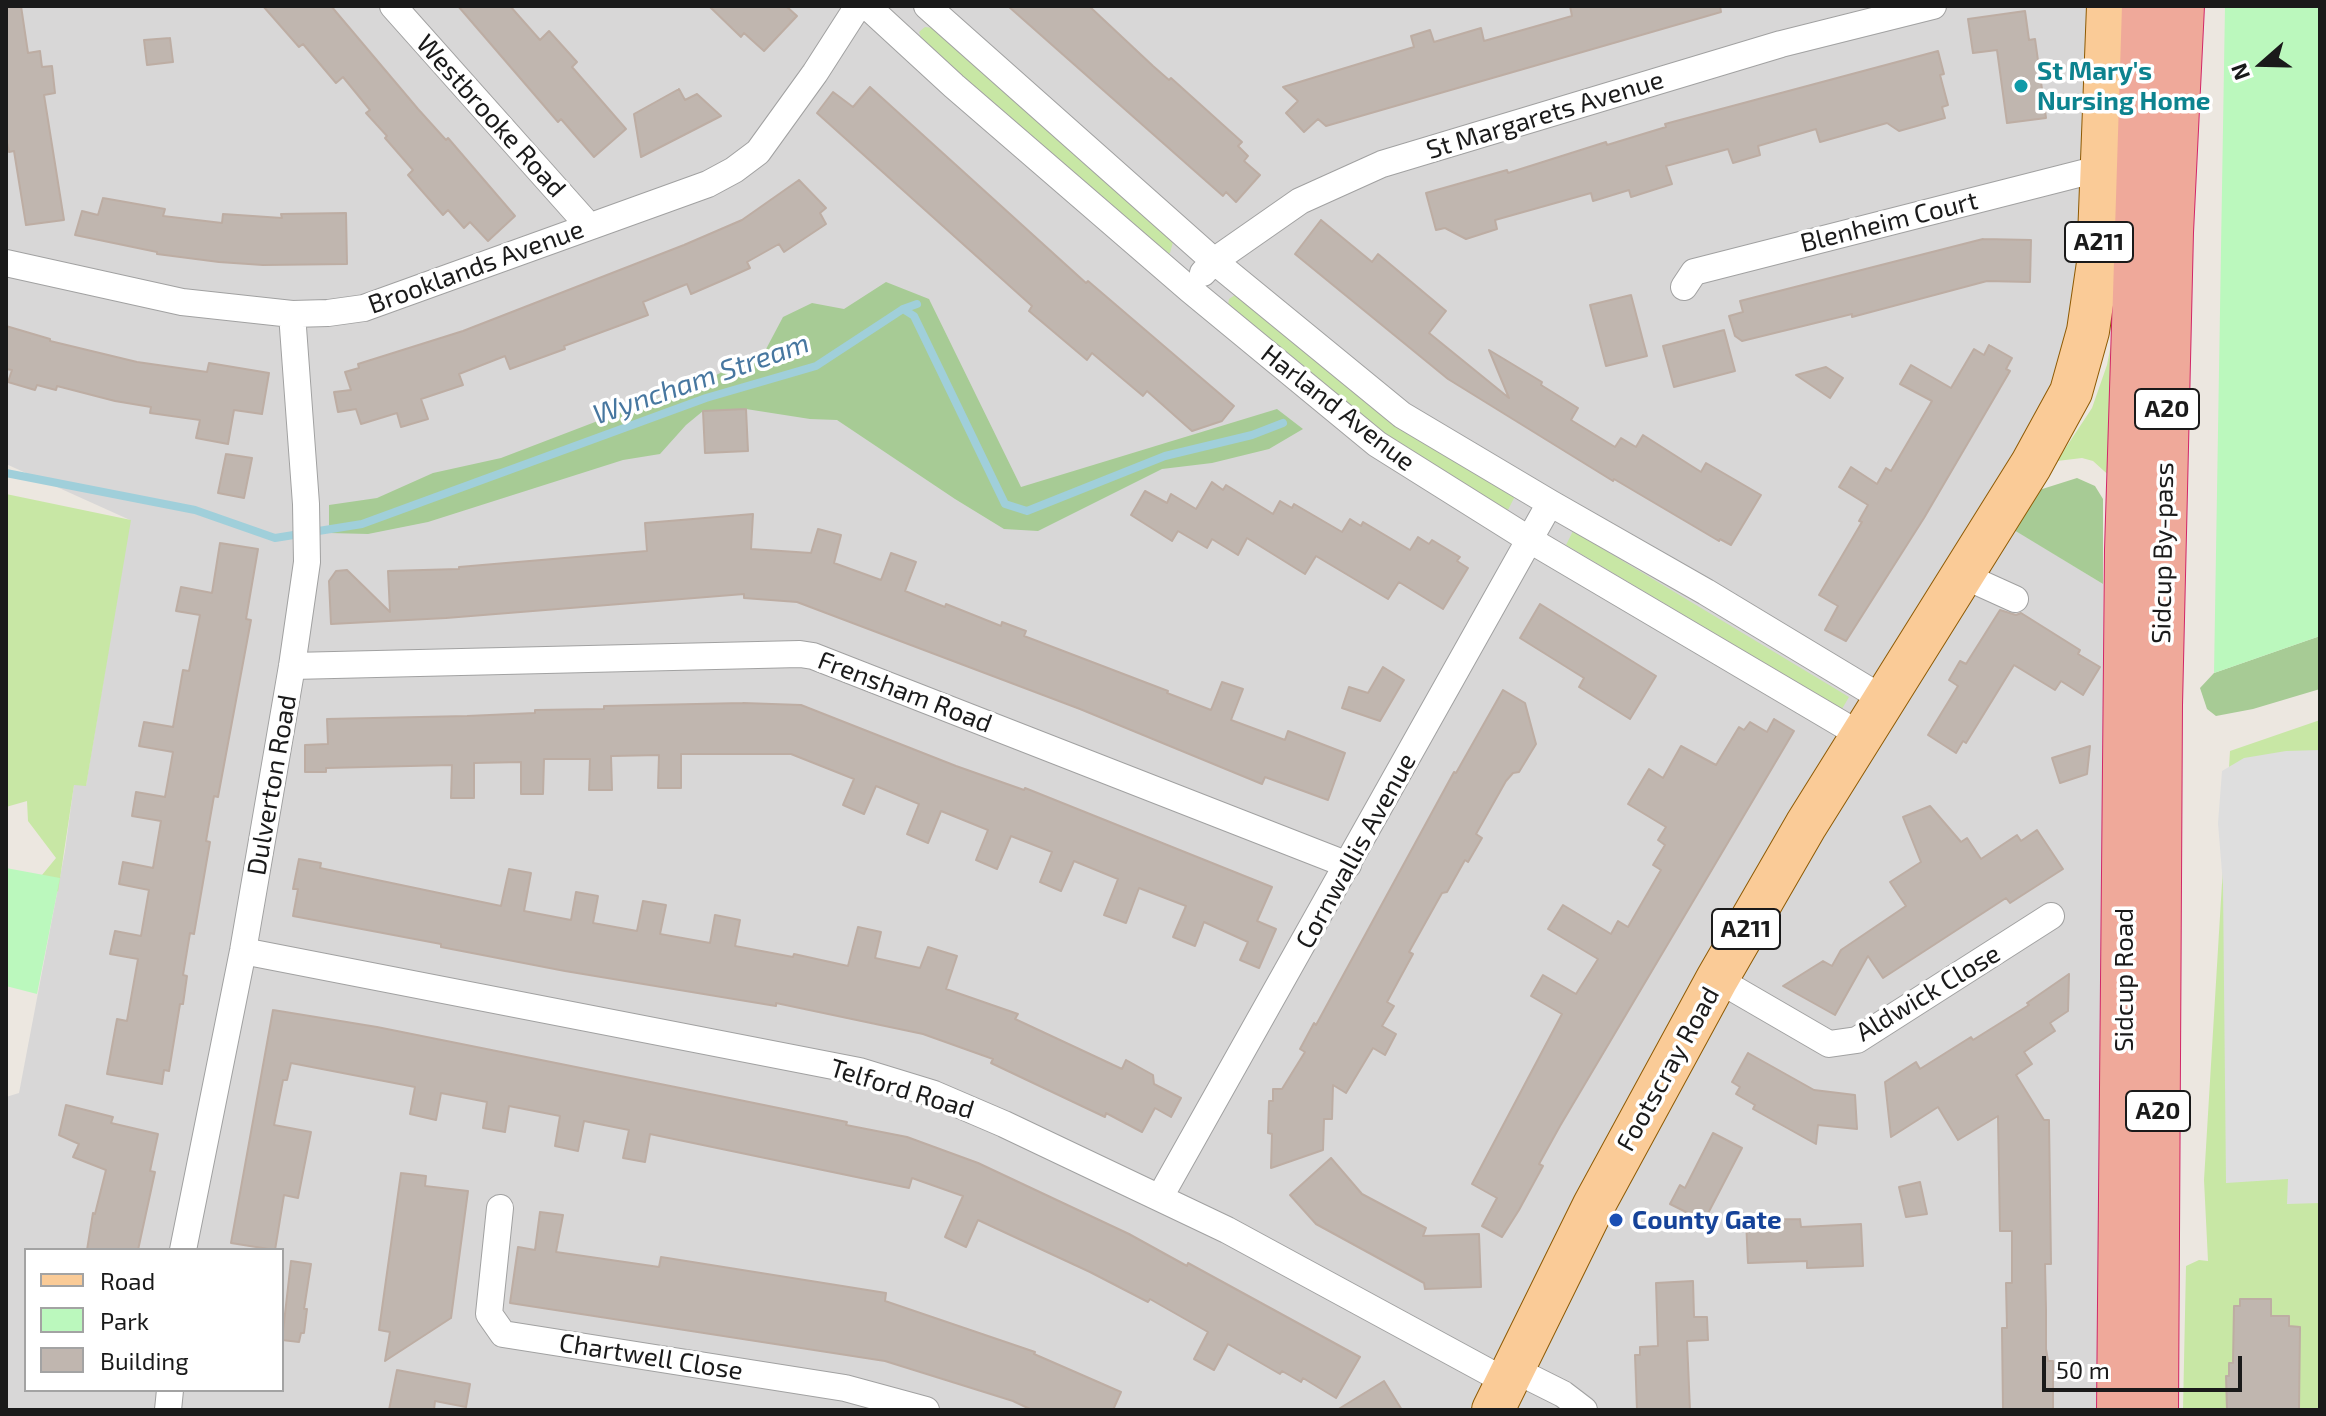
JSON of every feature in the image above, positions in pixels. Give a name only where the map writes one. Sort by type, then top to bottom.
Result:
[{"type":"highway","name":"Sidcup By-pass","points":[[2127,550],[2144,6]]},
{"type":"highway","name":"Sidcup By-pass","points":[[2160,813],[2170,256],[2182,6]]},
{"type":"highway","name":"Sidcup Road","points":[[2119,1410],[2127,550]]},
{"type":"highway","name":"Sidcup Road","points":[[2156,1410],[2160,813]]},
{"type":"main road","name":"A211","points":[[2102,168],[2108,6]]},
{"type":"main road","name":"Footscray Road","points":[[1504,1387],[1594,1205],[1717,979],[1862,736],[2031,465],[2071,392],[2088,331],[2098,263],[2102,168]]},
{"type":"street","name":"Westbrooke Road","points":[[393,6],[589,226]]},
{"type":"street","name":"Brooklands Avenue","points":[[6,263],[182,302],[292,314],[364,308],[708,184],[734,170],[758,152],[858,6]]},
{"type":"street","name":"Harland Avenue","points":[[867,6],[1189,289],[1377,444],[1530,540],[1862,736]]},
{"type":"street","name":"Harland Avenue","points":[[928,6],[1214,261],[1402,415],[1885,700]]},
{"type":"street","points":[[901,37],[928,6]]},
{"type":"street","name":"St Margarets Avenue","points":[[1189,289],[1214,261],[1300,201],[1382,164],[1773,47],[1933,6]]},
{"type":"street","name":"Blenheim Court","points":[[1684,287],[1694,272],[2102,168]]},
{"type":"street","name":"Dulverton Road","points":[[183,1248],[243,951],[307,562],[306,504],[292,314]]},
{"type":"street","name":"Cornwallis Avenue","points":[[1160,1197],[1550,503]]},
{"type":"street","points":[[1962,575],[2015,599]]},
{"type":"street","name":"Frensham Road","points":[[292,666],[813,656],[1348,865]]},
{"type":"street","name":"Aldwick Close","points":[[1717,979],[1829,1044],[1857,1040],[2051,916]]},
{"type":"street","name":"Telford Road","points":[[243,951],[859,1071],[945,1099],[1160,1197],[1267,1250],[1504,1387]]},
{"type":"street","name":"Chartwell Close","points":[[500,1208],[489,1314],[503,1334],[845,1388],[926,1410]]},
{"type":"street","points":[[1504,1387],[1563,1394],[1584,1410]]},
{"type":"shaded area","points":[[6,6],[2093,6],[2088,248],[2054,389],[1985,511],[2103,584],[2102,1410],[6,1410],[6,1097],[19,1093],[65,851],[74,784],[86,785],[130,520],[6,464]]},
{"type":"shaded area","points":[[2320,750],[2320,1203],[2287,1204],[2288,1179],[2226,1183],[2223,885],[2218,823],[2222,771],[2244,758],[2286,751]]},
{"type":"green space","points":[[2225,6],[2320,6],[2320,636],[2214,673]]},
{"type":"green space","points":[[925,27],[933,28],[1173,242],[1170,253],[1163,253],[922,40],[919,32]]},
{"type":"green space","points":[[886,282],[929,299],[1021,487],[1277,409],[1303,429],[1269,449],[1212,463],[1162,469],[1038,531],[1004,529],[837,420],[746,409],[703,411],[660,454],[623,460],[428,522],[368,534],[329,533],[329,505],[377,498],[433,473],[501,458],[710,378],[765,351],[783,317],[812,303],[844,309]]},
{"type":"green space","points":[[1235,295],[1515,496],[1508,510],[1381,434],[1228,305],[1229,299]]},
{"type":"green space","points":[[2118,308],[2114,480],[2093,461],[2082,458],[2057,461],[2092,408],[2107,365]]},
{"type":"green space","points":[[2077,478],[2095,486],[2103,499],[2103,584],[2014,530],[2036,491]]},
{"type":"green space","points":[[6,494],[131,520],[86,786],[74,785],[58,892],[42,875],[56,858],[28,821],[27,801],[6,807]]},
{"type":"green space","points":[[1573,531],[1849,697],[1842,709],[1566,545]]},
{"type":"green space","points":[[2320,636],[2320,689],[2253,709],[2216,716],[2207,709],[2200,688],[2214,673]]},
{"type":"green space","points":[[2320,720],[2320,1410],[2183,1410],[2186,1266],[2199,1260],[2208,1261],[2204,1180],[2230,751]]},
{"type":"green space","points":[[6,868],[60,878],[37,994],[6,986]]},
{"type":"building","points":[[6,6],[21,6],[28,53],[40,51],[42,67],[52,66],[55,93],[44,95],[64,220],[26,225],[14,151],[9,152],[6,138]]},
{"type":"building","points":[[263,6],[331,6],[418,109],[446,140],[448,138],[515,216],[488,241],[470,222],[464,228],[448,210],[443,215],[408,175],[413,170],[366,113],[370,110],[343,77],[336,83],[303,44],[299,47]]},
{"type":"building","points":[[458,6],[510,6],[540,40],[549,31],[577,62],[572,67],[626,129],[594,157],[561,119],[558,122]]},
{"type":"building","points":[[709,6],[786,6],[797,16],[764,51],[744,33],[741,37]]},
{"type":"building","points":[[1008,6],[1089,6],[1242,142],[1238,146],[1248,156],[1244,161],[1260,175],[1236,202],[1226,192],[1223,196]]},
{"type":"building","points":[[1570,6],[1720,6],[1721,12],[1326,126],[1318,119],[1304,132],[1286,113],[1298,101],[1283,87],[1414,47],[1411,36],[1430,30],[1434,42],[1481,28],[1484,41],[1572,16]]},
{"type":"building","name":"St Mary's Nursing Home","points":[[2025,11],[2029,40],[2035,39],[2046,118],[2007,123],[1997,50],[1973,53],[1968,19]]},
{"type":"building","points":[[170,38],[173,62],[147,65],[144,40]]},
{"type":"building","points":[[1938,51],[1944,74],[1940,75],[1948,105],[1942,107],[1945,118],[1899,131],[1887,123],[1820,142],[1816,129],[1758,146],[1760,155],[1733,163],[1728,149],[1666,166],[1672,184],[1631,197],[1629,190],[1593,201],[1591,193],[1495,220],[1497,229],[1466,239],[1445,228],[1436,230],[1426,193],[1507,170],[1508,173],[1666,127],[1665,124]]},
{"type":"building","points":[[870,87],[1086,283],[1088,281],[1234,406],[1222,421],[1192,431],[1147,391],[1143,396],[1092,353],[1087,360],[1029,311],[1032,306],[817,113],[833,92],[853,107]]},
{"type":"building","points":[[679,89],[685,100],[697,94],[721,116],[641,157],[634,114]]},
{"type":"building","points":[[799,180],[826,208],[820,213],[826,224],[784,252],[779,244],[747,262],[750,268],[691,294],[687,284],[643,302],[648,315],[564,346],[565,349],[510,369],[505,356],[459,374],[463,385],[421,399],[428,419],[401,427],[397,413],[361,424],[356,409],[338,412],[334,392],[351,390],[345,372],[359,368],[358,364],[463,331],[684,245],[742,220]]},
{"type":"building","points":[[103,198],[165,209],[163,216],[222,223],[223,214],[282,218],[281,214],[346,213],[347,264],[219,262],[157,254],[75,235],[82,211],[98,215]]},
{"type":"building","points":[[1321,220],[1372,262],[1378,254],[1446,311],[1429,333],[1509,398],[1489,350],[1578,408],[1571,420],[1615,447],[1621,438],[1636,447],[1643,435],[1701,472],[1706,463],[1761,495],[1731,545],[1613,481],[1448,379],[1295,254]]},
{"type":"building","points":[[1983,239],[2031,240],[2030,282],[1987,281],[1852,317],[1852,314],[1742,341],[1735,336],[1729,316],[1743,312],[1740,301]]},
{"type":"building","points":[[1631,295],[1647,356],[1606,366],[1590,305]]},
{"type":"building","points":[[6,326],[50,341],[137,362],[207,372],[209,363],[269,373],[262,414],[234,410],[228,444],[196,438],[200,420],[150,413],[151,407],[57,386],[56,390],[37,385],[35,390],[8,382],[12,370],[6,369]]},
{"type":"building","points":[[1724,330],[1735,371],[1674,387],[1663,346]]},
{"type":"building","points":[[1989,345],[2012,358],[2006,369],[2010,371],[1924,518],[1846,641],[1825,630],[1838,606],[1819,595],[1862,522],[1859,521],[1868,505],[1839,487],[1851,467],[1877,484],[1886,468],[1891,471],[1932,401],[1900,384],[1911,365],[1951,388],[1974,349],[1984,355]]},
{"type":"building","points":[[1826,367],[1843,378],[1830,398],[1796,375]]},
{"type":"building","points":[[746,409],[748,451],[705,453],[703,411]]},
{"type":"building","points":[[226,454],[252,458],[244,498],[218,493]]},
{"type":"building","points":[[1212,482],[1223,490],[1226,485],[1273,514],[1280,501],[1292,508],[1294,504],[1342,532],[1350,519],[1361,526],[1363,522],[1410,550],[1418,537],[1429,544],[1432,540],[1460,557],[1457,561],[1468,568],[1443,609],[1399,582],[1388,599],[1316,556],[1305,574],[1247,538],[1238,555],[1212,539],[1207,548],[1178,531],[1172,541],[1131,515],[1145,491],[1167,503],[1171,494],[1196,509]]},
{"type":"building","points":[[753,514],[751,549],[811,553],[818,529],[841,535],[834,563],[881,580],[891,553],[916,562],[905,591],[1001,626],[1002,622],[1026,631],[1024,636],[1211,710],[1222,682],[1243,689],[1231,720],[1285,740],[1288,731],[1345,753],[1328,800],[1265,777],[1262,784],[1080,709],[797,602],[744,598],[744,594],[331,624],[329,581],[336,571],[347,570],[390,612],[388,571],[459,569],[647,551],[645,523]]},
{"type":"building","points":[[220,543],[258,549],[246,619],[251,620],[218,797],[214,796],[206,841],[210,842],[194,934],[190,933],[183,975],[187,976],[183,1004],[180,1004],[169,1071],[164,1070],[162,1084],[107,1074],[117,1019],[127,1021],[138,959],[110,954],[115,931],[141,936],[149,890],[119,884],[123,862],[153,868],[161,821],[132,816],[136,792],[165,797],[173,752],[139,746],[144,722],[173,727],[183,670],[189,671],[200,615],[176,611],[181,587],[212,593]]},
{"type":"building","points":[[1540,604],[1656,676],[1630,719],[1579,687],[1584,678],[1520,638]]},
{"type":"building","points":[[2000,610],[2016,615],[2021,613],[2080,650],[2078,654],[2100,667],[2083,695],[2061,681],[2055,690],[2014,665],[1966,743],[1963,741],[1956,753],[1928,735],[1958,686],[1949,680],[1960,661],[1966,664]]},
{"type":"building","points":[[1383,667],[1404,680],[1380,721],[1342,708],[1349,687],[1368,693]]},
{"type":"building","points":[[1503,690],[1525,703],[1536,744],[1519,772],[1513,773],[1506,781],[1476,834],[1482,838],[1447,892],[1442,893],[1409,952],[1413,954],[1387,1002],[1394,1006],[1382,1026],[1396,1034],[1385,1055],[1373,1048],[1346,1093],[1333,1085],[1332,1119],[1324,1119],[1323,1150],[1271,1168],[1272,1134],[1268,1133],[1269,1101],[1273,1101],[1273,1089],[1282,1089],[1305,1052],[1300,1049],[1314,1023],[1316,1025],[1454,772]]},
{"type":"building","points":[[743,703],[801,705],[956,766],[1025,788],[1272,887],[1257,921],[1276,929],[1259,968],[1240,960],[1248,942],[1204,922],[1195,946],[1173,937],[1186,906],[1139,888],[1126,923],[1104,915],[1118,879],[1074,861],[1061,891],[1040,882],[1052,852],[1011,836],[997,869],[976,860],[988,830],[941,811],[928,843],[907,834],[919,804],[876,786],[864,814],[843,805],[854,779],[791,754],[681,754],[681,788],[658,788],[659,755],[611,756],[612,790],[589,790],[590,759],[544,759],[543,794],[521,794],[521,762],[474,763],[474,798],[451,798],[452,765],[326,768],[326,772],[305,772],[305,745],[328,744],[327,719]]},
{"type":"building","points":[[1774,719],[1794,731],[1560,1126],[1519,1210],[1502,1237],[1482,1226],[1497,1198],[1472,1184],[1562,1014],[1531,996],[1543,975],[1576,994],[1598,959],[1548,929],[1563,905],[1611,934],[1618,921],[1628,927],[1661,870],[1653,865],[1665,845],[1658,840],[1666,827],[1628,804],[1649,769],[1663,778],[1681,746],[1716,765],[1739,727],[1744,730],[1750,722],[1767,732]]},
{"type":"building","points":[[2090,746],[2087,774],[2060,783],[2052,758]]},
{"type":"building","points":[[1930,806],[1961,842],[1967,838],[1981,859],[2017,835],[2021,841],[2037,830],[2063,869],[2010,903],[2006,898],[1883,978],[1868,956],[1835,1015],[1783,986],[1823,961],[1832,966],[1841,950],[1906,906],[1890,882],[1921,862],[1903,817]]},
{"type":"building","points":[[299,859],[321,863],[320,868],[501,906],[509,869],[531,873],[524,911],[571,920],[576,892],[598,896],[593,923],[637,931],[643,901],[666,905],[660,934],[710,943],[715,915],[740,920],[735,946],[793,957],[794,954],[848,966],[858,927],[881,932],[875,958],[920,968],[928,947],[957,956],[946,989],[1018,1014],[1015,1019],[1122,1069],[1126,1060],[1153,1075],[1154,1084],[1181,1098],[1171,1117],[1155,1108],[1142,1132],[991,1063],[993,1059],[923,1034],[776,1003],[776,1006],[565,971],[293,916],[298,889],[293,889]]},
{"type":"building","points":[[2069,974],[2068,1011],[2050,1023],[2055,1031],[2024,1052],[2032,1064],[2016,1075],[2044,1120],[2049,1120],[2051,1264],[2045,1264],[2046,1349],[2048,1361],[2053,1361],[2053,1410],[2003,1410],[2002,1328],[2007,1328],[2006,1283],[2012,1283],[2012,1231],[2000,1231],[1998,1116],[1958,1140],[1938,1107],[1891,1137],[1885,1082],[1916,1062],[1920,1069],[1971,1037],[1973,1040],[2029,1005],[2027,1003]]},
{"type":"building","points":[[273,1010],[377,1027],[847,1122],[846,1125],[907,1137],[978,1163],[1129,1234],[1360,1357],[1336,1398],[1303,1378],[1301,1382],[1282,1371],[1280,1374],[1228,1344],[1214,1370],[1194,1359],[1208,1332],[1150,1299],[1148,1302],[978,1220],[966,1247],[945,1237],[963,1196],[912,1178],[909,1188],[650,1134],[645,1162],[623,1158],[629,1130],[584,1121],[578,1151],[555,1146],[560,1116],[509,1106],[505,1132],[483,1128],[487,1102],[441,1093],[436,1120],[410,1114],[415,1087],[291,1063],[287,1080],[283,1080],[274,1125],[311,1132],[298,1198],[284,1195],[275,1248],[231,1243]]},
{"type":"building","points":[[1748,1053],[1814,1090],[1855,1095],[1857,1129],[1818,1125],[1816,1144],[1753,1109],[1755,1105],[1736,1094],[1740,1087],[1732,1082]]},
{"type":"building","points":[[66,1105],[113,1117],[111,1123],[158,1134],[150,1171],[155,1172],[138,1248],[87,1248],[93,1213],[106,1170],[73,1157],[79,1144],[59,1135]]},
{"type":"building","points":[[1713,1133],[1742,1148],[1704,1221],[1670,1204],[1680,1185],[1685,1188]]},
{"type":"building","points":[[1331,1158],[1362,1194],[1426,1228],[1423,1236],[1479,1234],[1481,1287],[1425,1289],[1424,1283],[1316,1224],[1290,1195]]},
{"type":"building","points":[[401,1173],[426,1176],[425,1186],[468,1191],[451,1318],[385,1361],[390,1332],[379,1330]]},
{"type":"building","points":[[1920,1182],[1927,1214],[1906,1217],[1899,1187]]},
{"type":"building","points":[[540,1212],[563,1215],[556,1252],[659,1267],[661,1257],[886,1293],[885,1301],[1035,1352],[1121,1392],[1113,1410],[1032,1410],[1013,1401],[885,1361],[510,1303],[518,1247],[535,1250]]},
{"type":"building","points":[[1800,1219],[1801,1227],[1861,1224],[1863,1266],[1807,1268],[1807,1261],[1748,1263],[1746,1220]]},
{"type":"building","points":[[291,1261],[311,1264],[304,1309],[307,1309],[304,1333],[301,1333],[299,1342],[284,1340]]},
{"type":"building","points":[[1693,1281],[1694,1317],[1707,1317],[1708,1340],[1687,1341],[1690,1410],[1637,1410],[1635,1355],[1640,1355],[1640,1347],[1658,1346],[1656,1283]]},
{"type":"building","points":[[2240,1299],[2271,1299],[2271,1316],[2289,1316],[2289,1326],[2300,1327],[2299,1410],[2227,1410],[2226,1376],[2229,1376],[2229,1363],[2233,1363],[2234,1306],[2240,1306]]},
{"type":"building","points":[[397,1370],[470,1384],[466,1407],[435,1401],[434,1410],[389,1410]]},
{"type":"building","points":[[1384,1381],[1402,1410],[1337,1410]]},
{"type":"waterway","points":[[903,309],[917,304]]},
{"type":"waterway","name":"Wyncham Stream","points":[[6,473],[195,510],[275,538],[362,524],[706,398],[816,366],[903,309],[914,316],[1005,504],[1027,511],[1165,456],[1252,435],[1283,423]]},
{"type":"place","name":"St Mary's Nursing Home","points":[[2021,86]]},
{"type":"place","name":"County Gate","points":[[1616,1220]]}]
